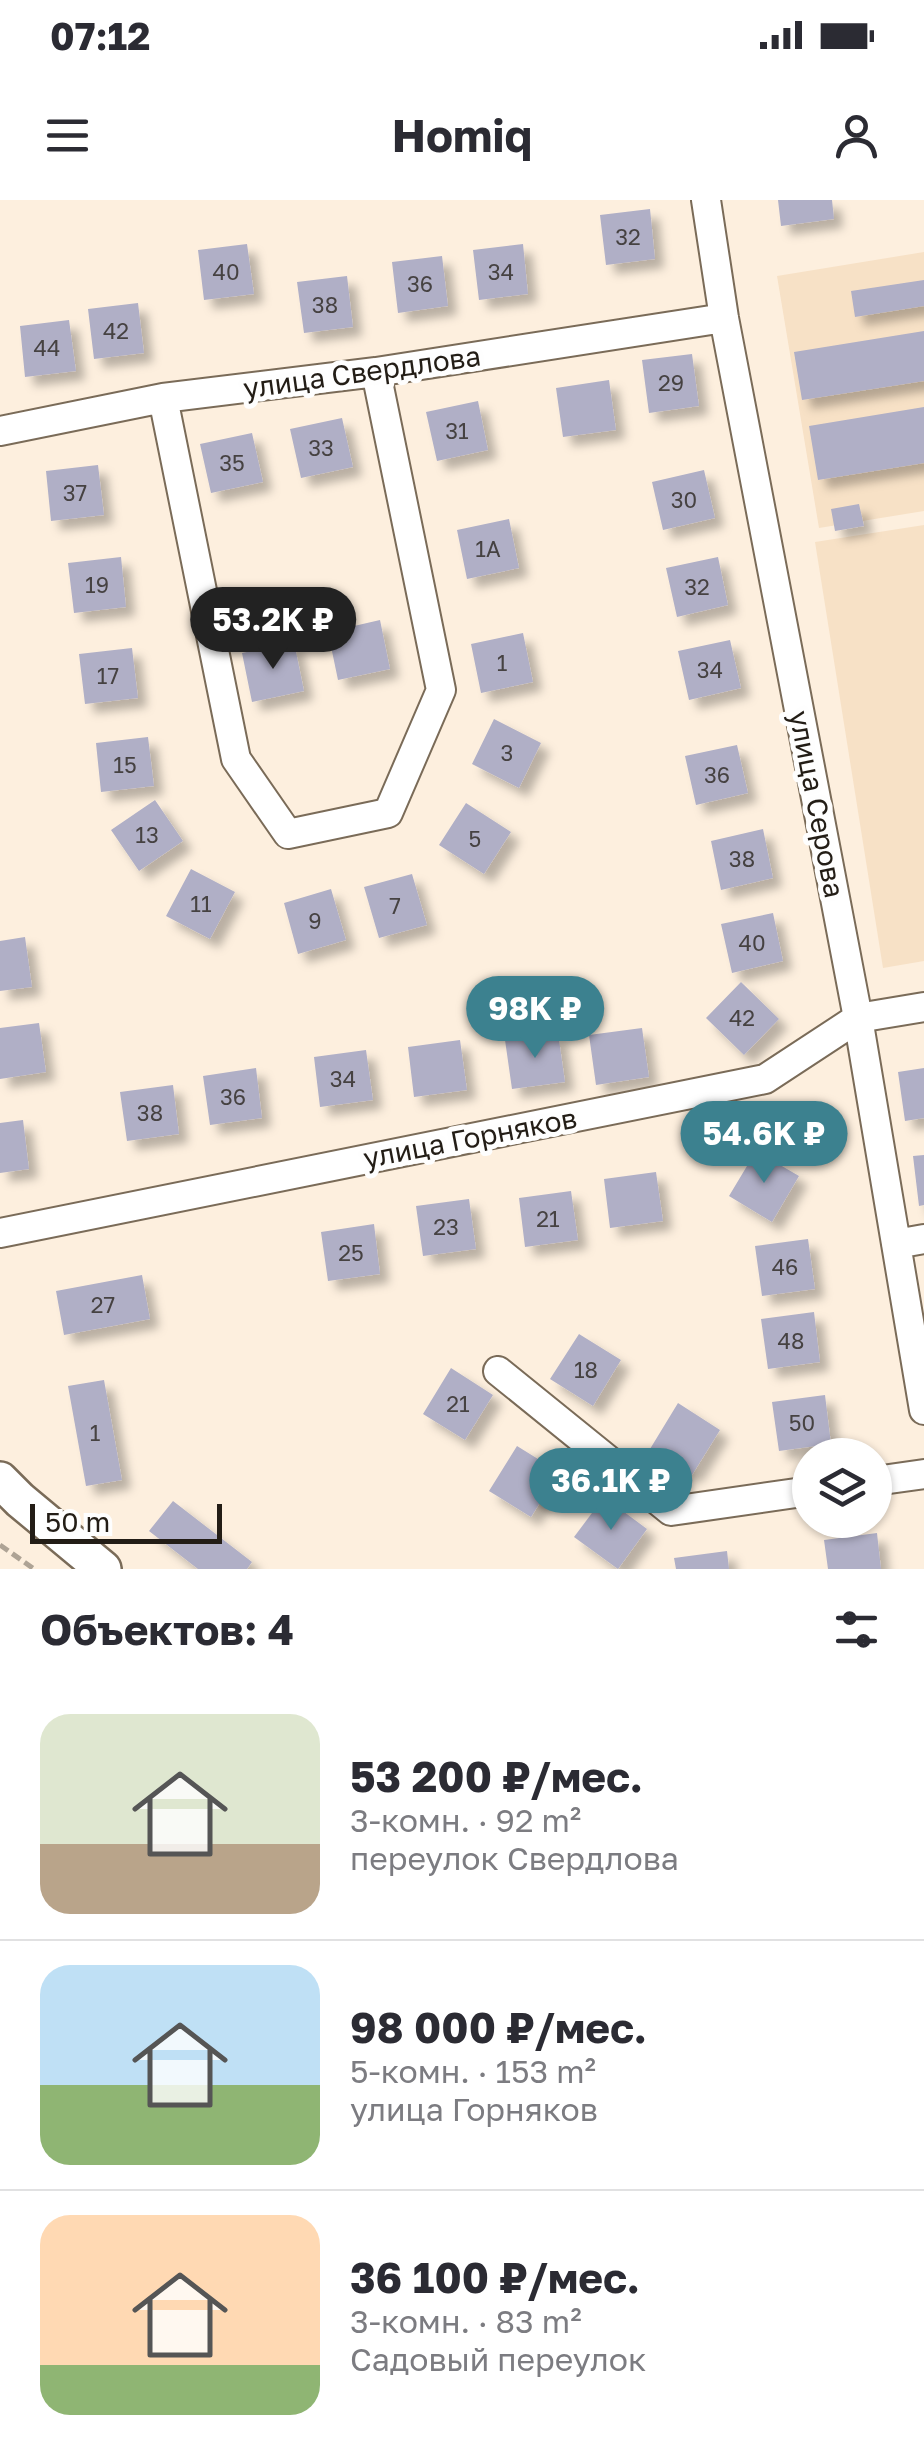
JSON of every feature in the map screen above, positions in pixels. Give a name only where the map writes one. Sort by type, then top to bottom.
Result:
[{"type":"street","name":"улица Серова","points":[[706,200],[724,318],[858,1018],[910,1241],[924,1410]]},
{"type":"street","name":"улица Свердлова","points":[[0,431],[163,398],[376,372],[724,318]]},
{"type":"street","points":[[163,398],[236,758],[288,834],[388,813],[441,690],[376,372]]},
{"type":"street","name":"улица Горняков","points":[[0,1233],[765,1079],[858,1018],[924,1007]]},
{"type":"street","points":[[498,1371],[672,1512],[792,1494]]},
{"type":"street","points":[[892,1479],[924,1474]]},
{"type":"street","points":[[0,1480],[103,1569]]},
{"type":"path","points":[[0,1545],[34,1569]]},
{"type":"shaded area","points":[[924,252],[924,511],[819,528],[777,276]]},
{"type":"shaded area","points":[[924,525],[924,961],[883,968],[815,542]]},
{"type":"building","points":[[778,200],[832,200],[834,219],[781,226]]},
{"type":"building","points":[[650,209],[655,259],[606,265],[600,215]]},
{"type":"building","points":[[247,244],[254,294],[204,300],[198,250]]},
{"type":"building","points":[[523,244],[528,294],[479,300],[473,250]]},
{"type":"building","points":[[442,256],[448,306],[398,313],[392,262]]},
{"type":"building","points":[[347,276],[353,327],[304,333],[297,282]]},
{"type":"building","points":[[924,280],[924,306],[855,317],[851,291]]},
{"type":"building","points":[[138,303],[144,353],[94,359],[88,309]]},
{"type":"building","points":[[69,320],[76,371],[25,377],[20,326]]},
{"type":"building","points":[[924,331],[924,381],[802,400],[794,352]]},
{"type":"building","points":[[692,354],[699,406],[649,413],[642,360]]},
{"type":"building","points":[[609,380],[616,430],[563,437],[556,388]]},
{"type":"building","points":[[478,401],[488,450],[437,461],[426,412]]},
{"type":"building","points":[[924,407],[924,463],[818,480],[809,426]]},
{"type":"building","points":[[342,418],[353,467],[301,478],[290,429]]},
{"type":"building","points":[[252,433],[263,482],[211,493],[200,444]]},
{"type":"building","points":[[98,465],[104,515],[51,521],[46,471]]},
{"type":"building","points":[[704,470],[715,518],[663,530],[652,482]]},
{"type":"building","points":[[859,504],[864,526],[835,531],[831,509]]},
{"type":"building","points":[[509,519],[519,568],[467,579],[457,530]]},
{"type":"building","points":[[121,557],[126,607],[74,613],[68,563]]},
{"type":"building","points":[[718,557],[728,605],[677,617],[666,568]]},
{"type":"building","points":[[380,620],[390,669],[338,680],[328,632]]},
{"type":"building","points":[[523,633],[533,682],[481,693],[471,644]]},
{"type":"building","points":[[730,640],[741,688],[689,700],[678,651]]},
{"type":"building","points":[[294,642],[304,691],[252,702],[242,653]]},
{"type":"building","points":[[132,648],[138,698],[85,704],[79,654]]},
{"type":"building","points":[[494,719],[541,743],[519,788],[472,764]]},
{"type":"building","points":[[148,737],[154,786],[101,792],[96,743]]},
{"type":"building","points":[[737,745],[748,793],[696,805],[685,756]]},
{"type":"building","points":[[155,800],[183,841],[139,871],[111,830]]},
{"type":"building","points":[[466,803],[511,832],[484,874],[439,845]]},
{"type":"building","points":[[763,829],[773,878],[721,890],[711,841]]},
{"type":"building","points":[[191,869],[235,892],[210,939],[166,916]]},
{"type":"building","points":[[412,874],[427,925],[379,938],[364,887]]},
{"type":"building","points":[[331,889],[346,940],[298,954],[284,903]]},
{"type":"building","points":[[773,913],[783,961],[732,973],[721,924]]},
{"type":"building","points":[[25,937],[32,987],[0,991],[0,941]]},
{"type":"building","points":[[741,982],[779,1019],[744,1055],[706,1018]]},
{"type":"building","points":[[39,1023],[46,1072],[0,1079],[0,1028]]},
{"type":"building","points":[[642,1028],[649,1077],[596,1085],[589,1035]]},
{"type":"building","points":[[558,1033],[565,1082],[512,1089],[505,1040]]},
{"type":"building","points":[[460,1040],[467,1090],[414,1097],[408,1047]]},
{"type":"building","points":[[366,1050],[373,1100],[320,1107],[314,1057]]},
{"type":"building","points":[[256,1068],[262,1118],[210,1125],[203,1076]]},
{"type":"building","points":[[924,1068],[924,1118],[905,1121],[898,1072]]},
{"type":"building","points":[[173,1085],[179,1134],[127,1141],[120,1092]]},
{"type":"building","points":[[23,1120],[29,1169],[0,1173],[0,1123]]},
{"type":"building","points":[[756,1151],[799,1176],[772,1222],[729,1196]]},
{"type":"building","points":[[924,1155],[924,1205],[919,1206],[913,1156]]},
{"type":"building","points":[[656,1172],[663,1221],[610,1228],[604,1179]]},
{"type":"building","points":[[571,1191],[578,1240],[525,1247],[519,1198]]},
{"type":"building","points":[[469,1199],[476,1249],[423,1256],[416,1206]]},
{"type":"building","points":[[374,1224],[380,1274],[328,1281],[321,1232]]},
{"type":"building","points":[[808,1239],[815,1289],[762,1296],[755,1246]]},
{"type":"building","points":[[142,1275],[150,1319],[64,1335],[56,1291]]},
{"type":"building","points":[[814,1312],[820,1362],[768,1369],[761,1319]]},
{"type":"building","points":[[579,1334],[621,1360],[593,1406],[550,1379]]},
{"type":"building","points":[[451,1368],[493,1395],[465,1440],[423,1414]]},
{"type":"building","points":[[104,1380],[122,1480],[86,1486],[68,1386]]},
{"type":"building","points":[[825,1395],[830,1438],[792,1438],[792,1449],[779,1451],[772,1402]]},
{"type":"building","points":[[678,1403],[720,1430],[692,1475],[650,1449]]},
{"type":"building","points":[[517,1446],[559,1472],[531,1517],[489,1491]]},
{"type":"building","points":[[604,1497],[647,1529],[618,1569],[574,1537]]},
{"type":"building","points":[[173,1501],[252,1562],[247,1569],[198,1569],[149,1531]]},
{"type":"building","points":[[878,1538],[881,1569],[828,1569],[824,1540]]},
{"type":"building","points":[[727,1551],[729,1569],[676,1569],[674,1558]]}]
